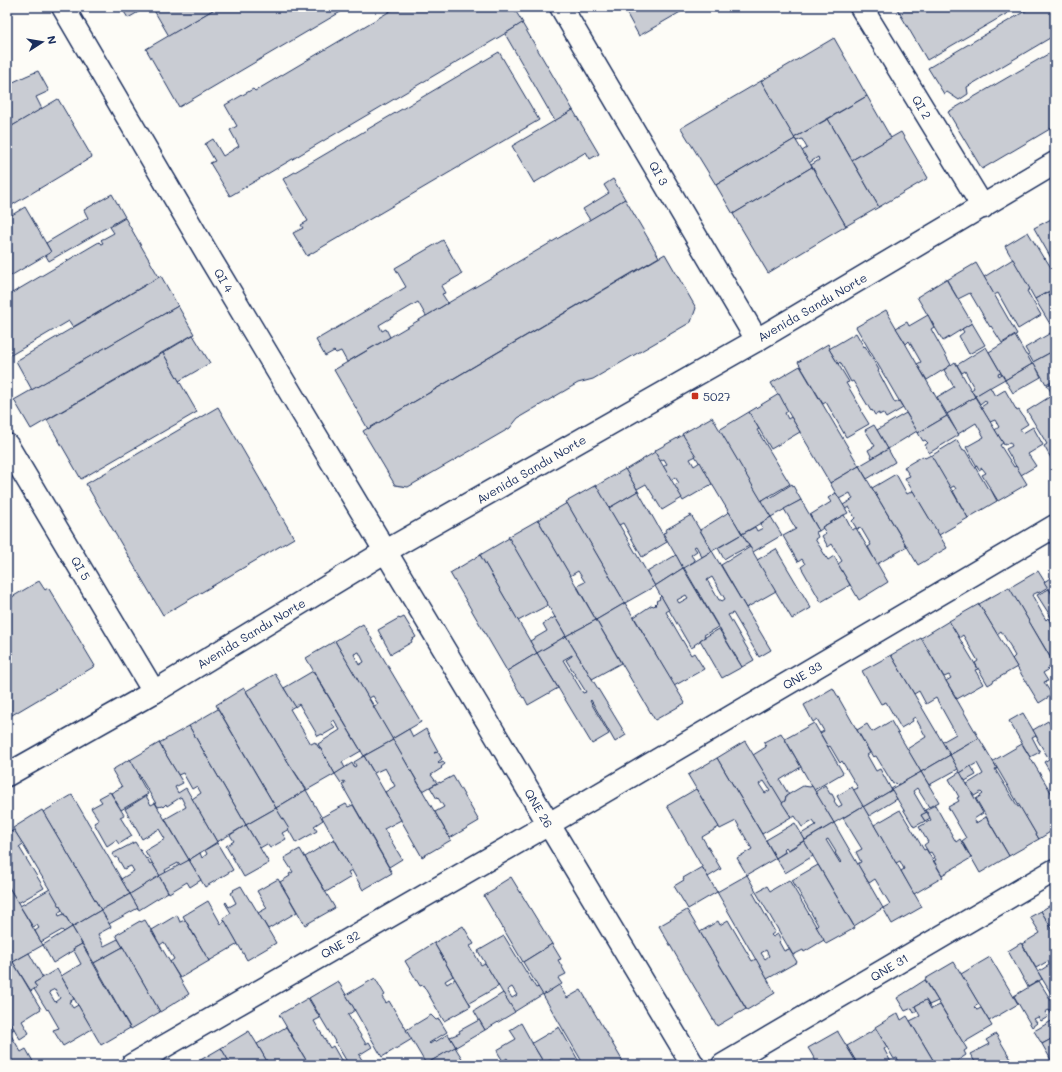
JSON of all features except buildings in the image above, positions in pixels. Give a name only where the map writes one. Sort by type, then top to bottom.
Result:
[{"type":"street","name":"QI 4","points":[[64,7],[386,551]]},
{"type":"street","name":"QI 3","points":[[562,7],[757,340]]},
{"type":"street","name":"QI 2","points":[[861,7],[983,207]]},
{"type":"street","name":"Avenida Sandu Norte","points":[[7,775],[154,692],[386,551],[757,340],[1055,164]]},
{"type":"street","name":"QI 5","points":[[7,445],[154,692]]},
{"type":"street","name":"QNE 33","points":[[549,824],[1055,526]]},
{"type":"street","name":"QNE 26","points":[[386,551],[693,1065]]},
{"type":"street","name":"QNE 32","points":[[132,1065],[549,824]]},
{"type":"street","name":"QNE 31","points":[[723,1065],[1055,870]]},
{"type":"place","name":"5027","points":[[695,396]]}]
